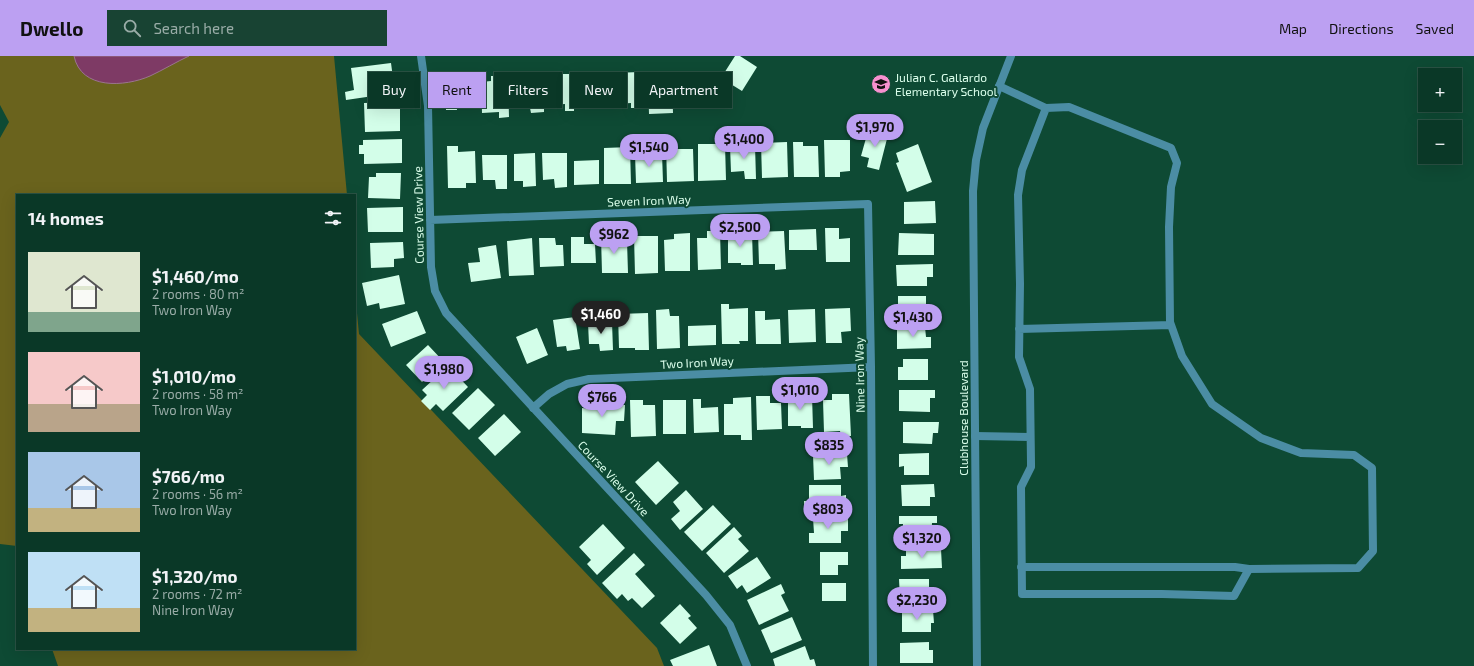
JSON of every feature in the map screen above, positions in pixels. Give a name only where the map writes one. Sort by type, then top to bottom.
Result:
[{"type":"street","name":"Course View Drive","points":[[422,56],[428,106],[431,267],[435,291],[446,313],[706,595],[730,625],[747,666]]},
{"type":"street","name":"Clubhouse Boulevard","points":[[977,666],[973,191],[976,160],[983,128],[1011,56]]},
{"type":"street","points":[[999,86],[1046,108],[1069,107],[1171,148],[1178,163],[1171,186],[1171,325],[1182,356],[1212,404],[1261,438],[1301,453],[1354,455],[1372,468],[1373,551],[1358,568],[1249,570],[1235,567],[1021,567]]},
{"type":"street","points":[[1046,108],[1022,170],[1018,195],[1020,284],[1018,357],[1030,389],[1030,467],[1021,487],[1022,594],[1162,594],[1234,596],[1249,570]]},
{"type":"street","name":"Seven Iron Way","points":[[430,220],[868,204]]},
{"type":"street","name":"Nine Iron Way","points":[[868,204],[871,367],[873,666]]},
{"type":"street","points":[[1019,329],[1171,325]]},
{"type":"street","name":"Two Iron Way","points":[[533,408],[549,394],[567,384],[589,379],[871,367]]},
{"type":"street","points":[[975,436],[1030,437]]},
{"type":"shaded area","points":[[0,56],[334,56],[347,194],[16,194],[16,546],[0,544],[0,138],[9,122],[0,105]]},
{"type":"shaded area","points":[[74,56],[189,56],[140,80],[105,83],[85,75],[78,67]]},
{"type":"shaded area","points":[[356,302],[359,334],[657,648],[664,666],[58,666],[52,650],[356,650]]},
{"type":"building","points":[[735,56],[740,56],[757,67],[742,91],[732,85],[732,72],[725,72]]},
{"type":"building","points":[[391,63],[392,72],[368,72],[368,97],[346,100],[345,92],[354,90],[351,68]]},
{"type":"building","points":[[608,71],[608,72],[581,72]]},
{"type":"building","points":[[627,72],[635,72],[635,108],[631,108],[631,103],[627,103]]},
{"type":"building","points":[[562,74],[570,74],[570,108],[574,108],[574,111],[565,111],[565,104],[562,104]]},
{"type":"building","points":[[491,76],[494,76],[494,108],[509,108],[509,117],[499,118],[499,112],[482,113],[482,108],[486,108],[486,82],[491,81]]},
{"type":"building","points":[[364,103],[368,103],[368,108],[400,108],[400,131],[365,132]]},
{"type":"building","points":[[446,108],[457,108],[457,110],[446,110]]},
{"type":"building","points":[[530,108],[544,108],[544,112],[531,113]]},
{"type":"building","points":[[598,108],[609,108],[609,109]]},
{"type":"building","points":[[649,108],[673,108],[673,113],[649,114]]},
{"type":"building","points":[[878,128],[889,131],[879,170],[867,167],[869,158],[861,156],[868,131],[877,133]]},
{"type":"building","points":[[402,139],[402,163],[364,164],[364,154],[359,154],[359,145],[363,145],[363,140]]},
{"type":"building","points":[[824,140],[850,140],[850,171],[840,172],[840,177],[825,177]]},
{"type":"building","points":[[787,142],[788,177],[762,178],[761,143]]},
{"type":"building","points":[[793,142],[803,142],[803,146],[818,146],[819,177],[794,177]]},
{"type":"building","points":[[666,143],[677,143],[677,149],[693,149],[694,181],[667,182]]},
{"type":"building","points":[[698,144],[725,144],[726,180],[698,181]]},
{"type":"building","points":[[918,144],[932,182],[907,192],[896,163],[899,162],[896,153]]},
{"type":"building","points":[[755,145],[756,179],[745,179],[744,171],[731,172],[730,146]]},
{"type":"building","points":[[447,146],[458,146],[458,152],[475,151],[476,183],[466,183],[466,188],[448,188]]},
{"type":"building","points":[[630,147],[631,184],[604,184],[604,148]]},
{"type":"building","points":[[535,153],[536,186],[523,187],[523,181],[514,181],[514,154]]},
{"type":"building","points":[[542,153],[567,153],[567,187],[555,188],[554,179],[543,180]]},
{"type":"building","points":[[662,153],[663,182],[636,183],[635,154]]},
{"type":"building","points":[[482,155],[507,155],[507,189],[496,189],[495,180],[483,180]]},
{"type":"building","points":[[599,160],[599,184],[574,185],[574,161]]},
{"type":"building","points":[[376,173],[401,173],[400,199],[368,198],[369,177],[376,177]]},
{"type":"building","points":[[935,201],[936,223],[904,224],[904,202]]},
{"type":"building","points":[[403,207],[403,232],[368,232],[367,208]]},
{"type":"building","points":[[825,228],[839,228],[839,239],[850,238],[850,262],[826,262]]},
{"type":"building","points":[[816,229],[817,250],[789,250],[789,230]]},
{"type":"building","points":[[707,231],[720,231],[721,269],[698,270],[697,238],[707,238]]},
{"type":"building","points":[[784,231],[786,269],[775,270],[775,264],[759,264],[758,232]]},
{"type":"building","points":[[728,232],[752,232],[753,265],[728,263]]},
{"type":"building","points":[[690,233],[690,271],[665,271],[664,240],[674,239],[674,234]]},
{"type":"building","points":[[899,233],[934,234],[934,255],[898,255]]},
{"type":"building","points":[[601,236],[617,236],[617,241],[627,241],[628,273],[602,273]]},
{"type":"building","points":[[634,236],[658,236],[658,273],[635,274]]},
{"type":"building","points":[[571,237],[584,237],[584,244],[595,244],[596,263],[571,263]]},
{"type":"building","points":[[532,238],[534,275],[509,276],[507,241]]},
{"type":"building","points":[[539,238],[555,238],[556,245],[563,245],[564,266],[540,267]]},
{"type":"building","points":[[403,242],[404,258],[394,259],[394,267],[371,268],[370,243]]},
{"type":"building","points":[[496,245],[501,278],[471,282],[468,263],[480,262],[478,248]]},
{"type":"building","points":[[933,264],[933,277],[927,277],[927,286],[897,286],[896,265]]},
{"type":"building","points":[[399,275],[405,304],[380,309],[379,303],[367,306],[362,283]]},
{"type":"building","points":[[898,296],[926,296],[926,318],[904,317],[904,309],[898,309]]},
{"type":"building","points":[[721,304],[729,304],[729,309],[748,308],[748,341],[739,341],[740,344],[722,344]]},
{"type":"building","points":[[850,308],[851,331],[841,332],[842,343],[826,343],[825,309]]},
{"type":"building","points":[[669,309],[670,316],[679,316],[680,348],[657,349],[656,310]]},
{"type":"building","points":[[815,309],[816,342],[789,343],[788,310]]},
{"type":"building","points":[[417,311],[426,333],[391,347],[382,324]]},
{"type":"building","points":[[755,311],[765,311],[765,320],[780,319],[781,344],[756,344]]},
{"type":"building","points":[[648,313],[649,350],[619,348],[618,314]]},
{"type":"building","points":[[575,317],[580,349],[567,351],[566,346],[557,347],[553,320]]},
{"type":"building","points":[[612,322],[613,350],[600,351],[599,344],[589,344],[588,323]]},
{"type":"building","points":[[716,325],[716,345],[688,346],[688,326]]},
{"type":"building","points":[[925,327],[926,337],[931,337],[931,348],[897,349],[897,328]]},
{"type":"building","points":[[537,328],[548,355],[527,364],[516,337]]},
{"type":"building","points":[[428,345],[444,362],[422,382],[406,365]]},
{"type":"building","points":[[903,359],[928,359],[928,380],[898,380],[898,367],[903,367]]},
{"type":"building","points":[[448,366],[468,387],[443,411],[436,404],[430,410],[421,401],[427,395],[422,390]]},
{"type":"building","points":[[478,388],[495,405],[469,430],[452,413]]},
{"type":"building","points":[[899,390],[935,390],[935,398],[930,398],[930,412],[899,411]]},
{"type":"building","points":[[832,394],[849,394],[851,436],[841,436],[840,431],[824,432],[823,400],[832,400]]},
{"type":"building","points":[[788,395],[812,395],[813,428],[788,426]]},
{"type":"building","points":[[756,396],[770,396],[770,403],[781,403],[782,429],[757,430]]},
{"type":"building","points":[[751,397],[752,440],[741,440],[741,435],[724,435],[724,404],[733,404],[733,398]]},
{"type":"building","points":[[592,399],[603,399],[603,404],[625,405],[624,421],[616,421],[615,435],[582,433],[582,408],[592,409]]},
{"type":"building","points":[[693,399],[701,399],[701,408],[718,407],[719,432],[694,433]]},
{"type":"building","points":[[630,400],[643,400],[643,405],[655,405],[656,436],[631,437]]},
{"type":"building","points":[[663,400],[686,400],[686,434],[663,434]]},
{"type":"building","points":[[504,414],[521,432],[495,456],[478,438]]},
{"type":"building","points":[[903,422],[939,422],[938,433],[933,433],[932,444],[903,443]]},
{"type":"building","points":[[929,453],[929,475],[904,475],[904,466],[899,467],[899,454]]},
{"type":"building","points":[[847,454],[848,467],[840,467],[841,479],[814,480],[813,455]]},
{"type":"building","points":[[658,461],[679,483],[656,505],[635,482]]},
{"type":"building","points":[[934,484],[935,497],[930,497],[930,506],[902,506],[901,485]]},
{"type":"building","points":[[809,485],[841,485],[841,496],[846,495],[846,512],[804,512],[804,501],[809,501]]},
{"type":"building","points":[[686,490],[703,509],[680,530],[671,519],[680,511],[673,502]]},
{"type":"building","points":[[713,505],[731,524],[702,551],[684,532]]},
{"type":"building","points":[[899,516],[937,516],[937,523],[932,523],[931,538],[903,537],[903,524],[899,524]]},
{"type":"building","points":[[813,518],[848,518],[848,531],[841,531],[841,543],[809,543],[809,533],[814,533]]},
{"type":"building","points":[[603,524],[625,548],[597,575],[587,564],[591,560],[579,547]]},
{"type":"building","points":[[734,527],[742,536],[738,539],[749,551],[724,573],[706,553]]},
{"type":"building","points":[[906,549],[941,549],[942,568],[901,569],[901,556],[906,556]]},
{"type":"building","points":[[820,552],[848,552],[848,565],[838,565],[838,575],[820,575]]},
{"type":"building","points":[[634,553],[645,565],[635,574],[655,596],[642,608],[632,598],[628,601],[622,594],[617,599],[602,583]]},
{"type":"building","points":[[757,557],[771,578],[747,593],[742,585],[737,589],[728,576]]},
{"type":"building","points":[[899,579],[929,579],[929,589],[935,588],[935,600],[900,600]]},
{"type":"building","points":[[822,583],[846,583],[846,601],[822,601]]},
{"type":"building","points":[[781,584],[785,593],[781,595],[789,611],[759,625],[747,600]]},
{"type":"building","points":[[680,604],[691,616],[688,618],[697,628],[680,644],[660,623]]},
{"type":"building","points":[[933,610],[934,623],[931,623],[931,632],[902,632],[902,611]]},
{"type":"building","points":[[792,617],[802,640],[771,653],[761,630]]},
{"type":"building","points":[[929,642],[929,650],[933,650],[933,663],[900,663],[900,643]]},
{"type":"building","points":[[709,645],[717,666],[673,666],[670,660]]},
{"type":"building","points":[[805,646],[810,660],[814,659],[816,666],[775,666],[773,659]]},
{"type":"place","name":"Julian C. Gallardo Elementary School","points":[[881,84]]}]
